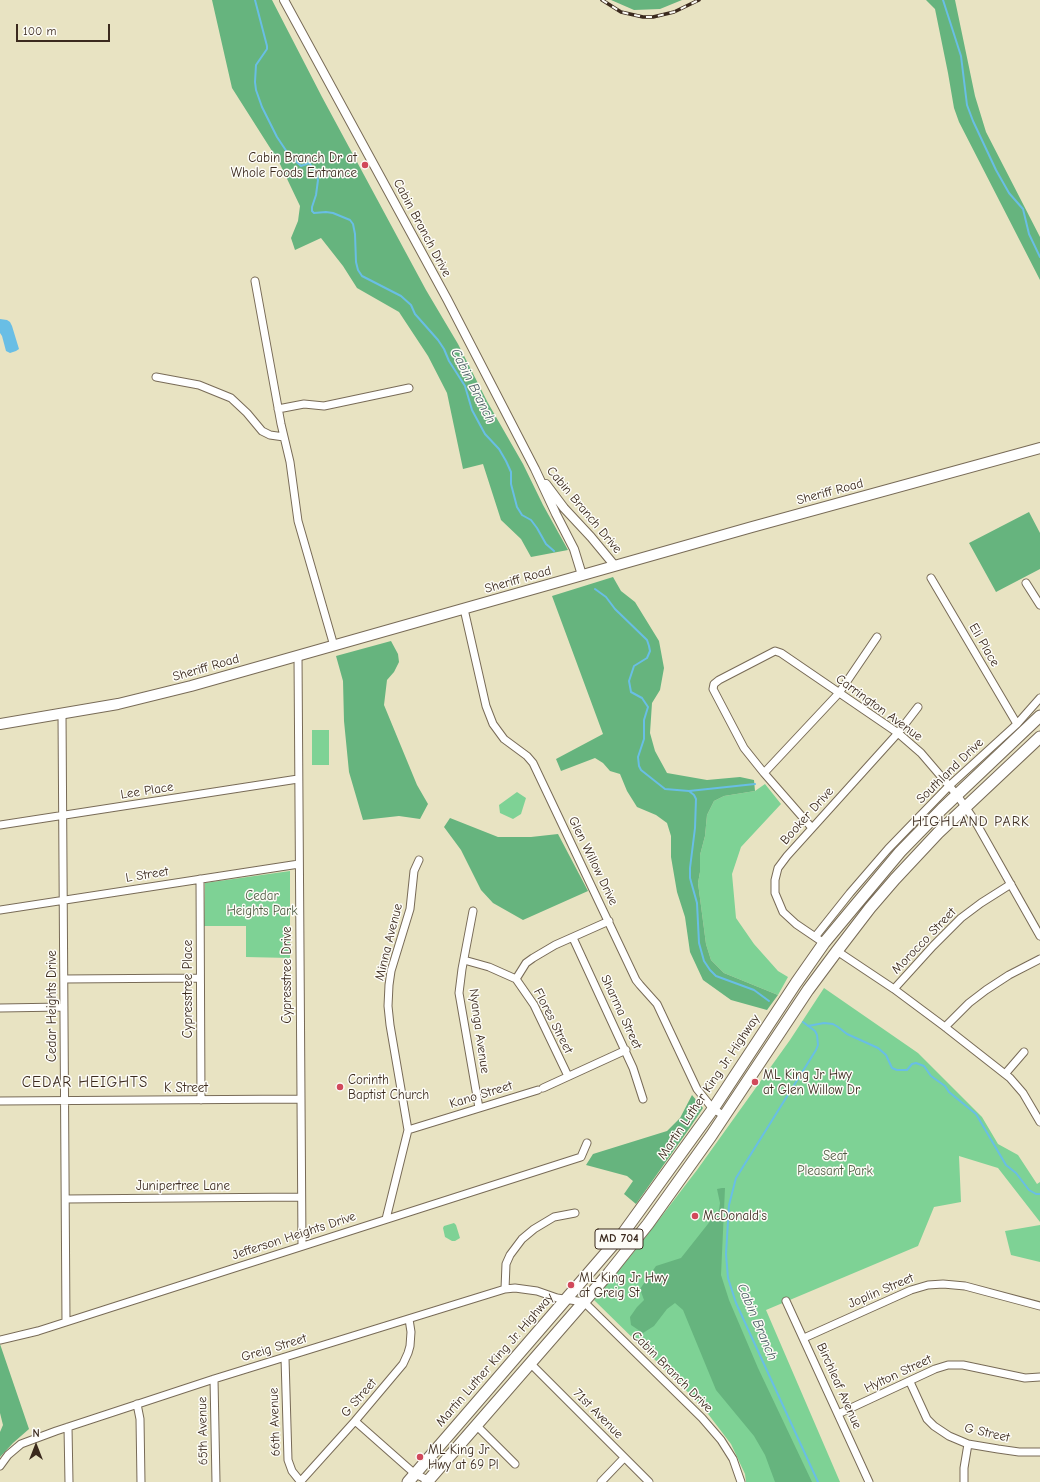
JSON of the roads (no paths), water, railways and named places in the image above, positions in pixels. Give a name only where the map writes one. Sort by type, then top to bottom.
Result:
[{"type":"main road","name":"Sheriff Road","points":[[0,724],[103,707],[152,697],[752,527],[1040,448]]},
{"type":"main road","name":"Martin Luther King Jr. Highway","points":[[411,1478],[624,1232],[713,1109],[796,983],[820,940],[872,885],[953,791],[1040,716]]},
{"type":"main road","name":"MD 704","points":[[427,1481],[584,1302],[655,1215],[725,1116],[836,951],[895,879],[965,807],[1040,737]]},
{"type":"main road","points":[[836,951],[833,941],[867,898],[872,889],[872,885]]},
{"type":"main road","points":[[784,1027],[784,1018],[788,1008],[823,956],[825,949],[820,940]]},
{"type":"street","name":"Cabin Branch Drive","points":[[284,0],[446,299],[535,469],[574,549],[582,575]]},
{"type":"street","points":[[255,281],[278,409],[293,479],[298,521],[334,646]]},
{"type":"street","points":[[156,377],[199,385],[231,398],[247,413],[262,431],[270,435],[284,437]]},
{"type":"street","points":[[278,409],[304,404],[324,406],[409,388]]},
{"type":"street","name":"Cabin Branch Drive","points":[[535,469],[564,508],[615,566]]},
{"type":"street","name":"Eli Place","points":[[931,578],[1017,724]]},
{"type":"street","points":[[1026,583],[1040,605]]},
{"type":"street","name":"Glen Willow Drive","points":[[464,609],[486,706],[491,720],[500,735],[533,763],[636,980],[656,1004],[698,1089],[713,1109],[725,1116]]},
{"type":"street","points":[[812,828],[764,773],[839,693],[877,637]]},
{"type":"street","name":"Carrington Avenue","points":[[764,773],[744,748],[714,693],[713,686],[718,680],[776,651],[898,733],[921,753],[953,791],[982,832],[1040,936]]},
{"type":"street","name":"Cypresstree Drive","points":[[298,656],[302,1246]]},
{"type":"street","name":"Southland Drive","points":[[820,940],[850,893],[888,849],[953,791],[1040,698]]},
{"type":"street","name":"Booker Drive","points":[[820,940],[796,924],[786,915],[778,901],[775,889],[776,876],[781,863],[898,733],[918,707]]},
{"type":"street","name":"Cedar Heights Drive","points":[[62,714],[66,1321]]},
{"type":"street","name":"Lee Place","points":[[0,825],[298,779]]},
{"type":"street","name":"Minna Avenue","points":[[386,1218],[408,1130],[390,1024],[388,996],[391,971],[407,922],[411,904],[414,871],[419,860]]},
{"type":"street","name":"L Street","points":[[0,910],[299,864]]},
{"type":"street","name":"Cypresstree Place","points":[[200,879],[201,1100]]},
{"type":"street","name":"Morocco Street","points":[[894,989],[925,954],[956,923],[981,903],[1011,884]]},
{"type":"street","name":"Nyanga Avenue","points":[[473,911],[460,981],[460,996],[479,1108]]},
{"type":"street","points":[[464,960],[489,967],[516,979],[526,964],[533,958],[555,945],[574,938],[609,921]]},
{"type":"street","name":"Sharma Street","points":[[574,938],[626,1050],[643,1098]]},
{"type":"street","points":[[836,951],[894,989],[1005,1074],[1023,1093],[1040,1122]]},
{"type":"street","points":[[945,1027],[968,1003],[986,990],[1009,975],[1040,959]]},
{"type":"street","points":[[64,979],[200,978]]},
{"type":"street","name":"Flores Street","points":[[516,979],[534,1004],[568,1076]]},
{"type":"street","points":[[0,1008],[64,1007]]},
{"type":"street","name":"Kano Street","points":[[408,1130],[540,1089],[626,1050]]},
{"type":"street","points":[[1005,1074],[1024,1052]]},
{"type":"street","name":"K Street","points":[[0,1101],[300,1099]]},
{"type":"street","name":"Jefferson Heights Drive","points":[[0,1340],[31,1333],[386,1218],[581,1157],[587,1143]]},
{"type":"street","name":"Junipertree Lane","points":[[66,1199],[301,1197]]},
{"type":"street","points":[[505,1289],[505,1268],[510,1256],[522,1239],[534,1229],[550,1220],[575,1213]]},
{"type":"street","name":"Joplin Street","points":[[804,1338],[911,1290],[928,1285],[942,1284],[965,1286],[1040,1306]]},
{"type":"street","name":"Greig Street","points":[[0,1466],[8,1455],[21,1444],[68,1427],[214,1379],[505,1289],[533,1290],[566,1299]]},
{"type":"street","points":[[566,1299],[584,1302]]},
{"type":"street","name":"Birchleaf Avenue","points":[[786,1301],[869,1482]]},
{"type":"street","name":"Cabin Branch Drive","points":[[584,1302],[702,1418],[721,1440],[733,1460],[741,1482]]},
{"type":"street","name":"G Street","points":[[300,1482],[355,1421],[406,1359],[411,1338],[409,1319]]},
{"type":"street","name":"66th Avenue","points":[[285,1358],[288,1460],[292,1471],[300,1482]]},
{"type":"street","name":"71st Avenue","points":[[530,1362],[649,1482]]},
{"type":"street","name":"Hylton Street","points":[[838,1414],[941,1367],[956,1365],[968,1366],[1025,1378],[1040,1377]]},
{"type":"street","name":"65th Avenue","points":[[214,1379],[216,1482]]},
{"type":"street","name":"G Street","points":[[910,1382],[925,1415],[930,1422],[949,1436],[968,1444],[1018,1452],[1040,1452]]},
{"type":"street","points":[[137,1404],[140,1425],[141,1482]]},
{"type":"street","points":[[355,1421],[411,1478],[427,1481]]},
{"type":"street","points":[[476,1425],[515,1464]]},
{"type":"street","points":[[68,1427],[69,1482]]},
{"type":"street","points":[[964,1482],[964,1468],[968,1444]]},
{"type":"street","points":[[601,1482],[624,1458]]},
{"type":"water","points":[[0,319],[7,320],[12,326],[19,349],[16,351],[10,353],[6,351],[0,333]]},
{"type":"waterway","name":"Cabin Branch","points":[[255,0],[267,46],[267,49],[256,65],[256,90],[262,107],[277,137],[289,155],[301,166],[309,163],[316,172],[318,180],[312,211],[314,213],[333,213],[350,220],[353,224],[355,234],[356,262],[358,270],[362,276],[401,296],[411,305],[415,314],[438,340],[465,386],[472,410],[485,434],[499,449],[506,461],[511,472],[511,484],[517,507],[522,515],[531,520],[546,544],[554,551]]},
{"type":"waterway","points":[[943,0],[961,56],[967,105],[973,121],[996,170],[1009,193],[1023,209],[1029,234],[1040,257]]},
{"type":"waterway","name":"Cabin Branch","points":[[595,589],[606,597],[615,609],[647,640],[649,646],[650,651],[647,658],[634,666],[629,681],[631,692],[642,698],[648,707],[644,720],[644,739],[638,757],[639,766],[641,770],[665,789],[689,791],[696,799],[690,878],[697,903],[699,943],[704,961],[716,976],[754,990],[769,1001]]},
{"type":"waterway","points":[[689,791],[755,784]]},
{"type":"waterway","name":"Cabin Branch","points":[[803,1022],[815,1031],[818,1045],[736,1178],[729,1205],[726,1254],[728,1278],[736,1303],[818,1482]]},
{"type":"waterway","points":[[808,1026],[824,1023],[833,1024],[847,1034],[878,1048],[886,1055],[892,1068],[897,1070],[907,1070],[912,1064],[916,1063],[924,1066],[931,1076],[945,1086],[949,1092],[976,1114],[1006,1165],[1016,1173],[1029,1190],[1036,1194],[1040,1194]]},
{"type":"railway","points":[[602,0],[621,12],[643,17],[653,17],[674,12],[699,0]]},
{"type":"place","name":"Cabin Branch Dr at Whole Foods Entrance","points":[[365,165]]},
{"type":"place","name":"ML King Jr Hwy at Glen Willow Dr","points":[[755,1082]]},
{"type":"place","name":"Corinth Baptist Church","points":[[340,1087]]},
{"type":"place","name":"McDonald's","points":[[695,1216]]},
{"type":"place","name":"ML King Jr Hwy at Greig St","points":[[571,1285]]},
{"type":"place","name":"ML King Jr Hwy at 69 Pl","points":[[420,1457]]},
{"type":"district","name":"HIGHLAND PARK","points":[[971,822]]},
{"type":"district","name":"CEDAR HEIGHTS","points":[[85,1083]]},
{"type":"park label","name":"Cedar Heights Park","points":[[262,904]]},
{"type":"park label","name":"Seat Pleasant Park","points":[[835,1164]]}]
